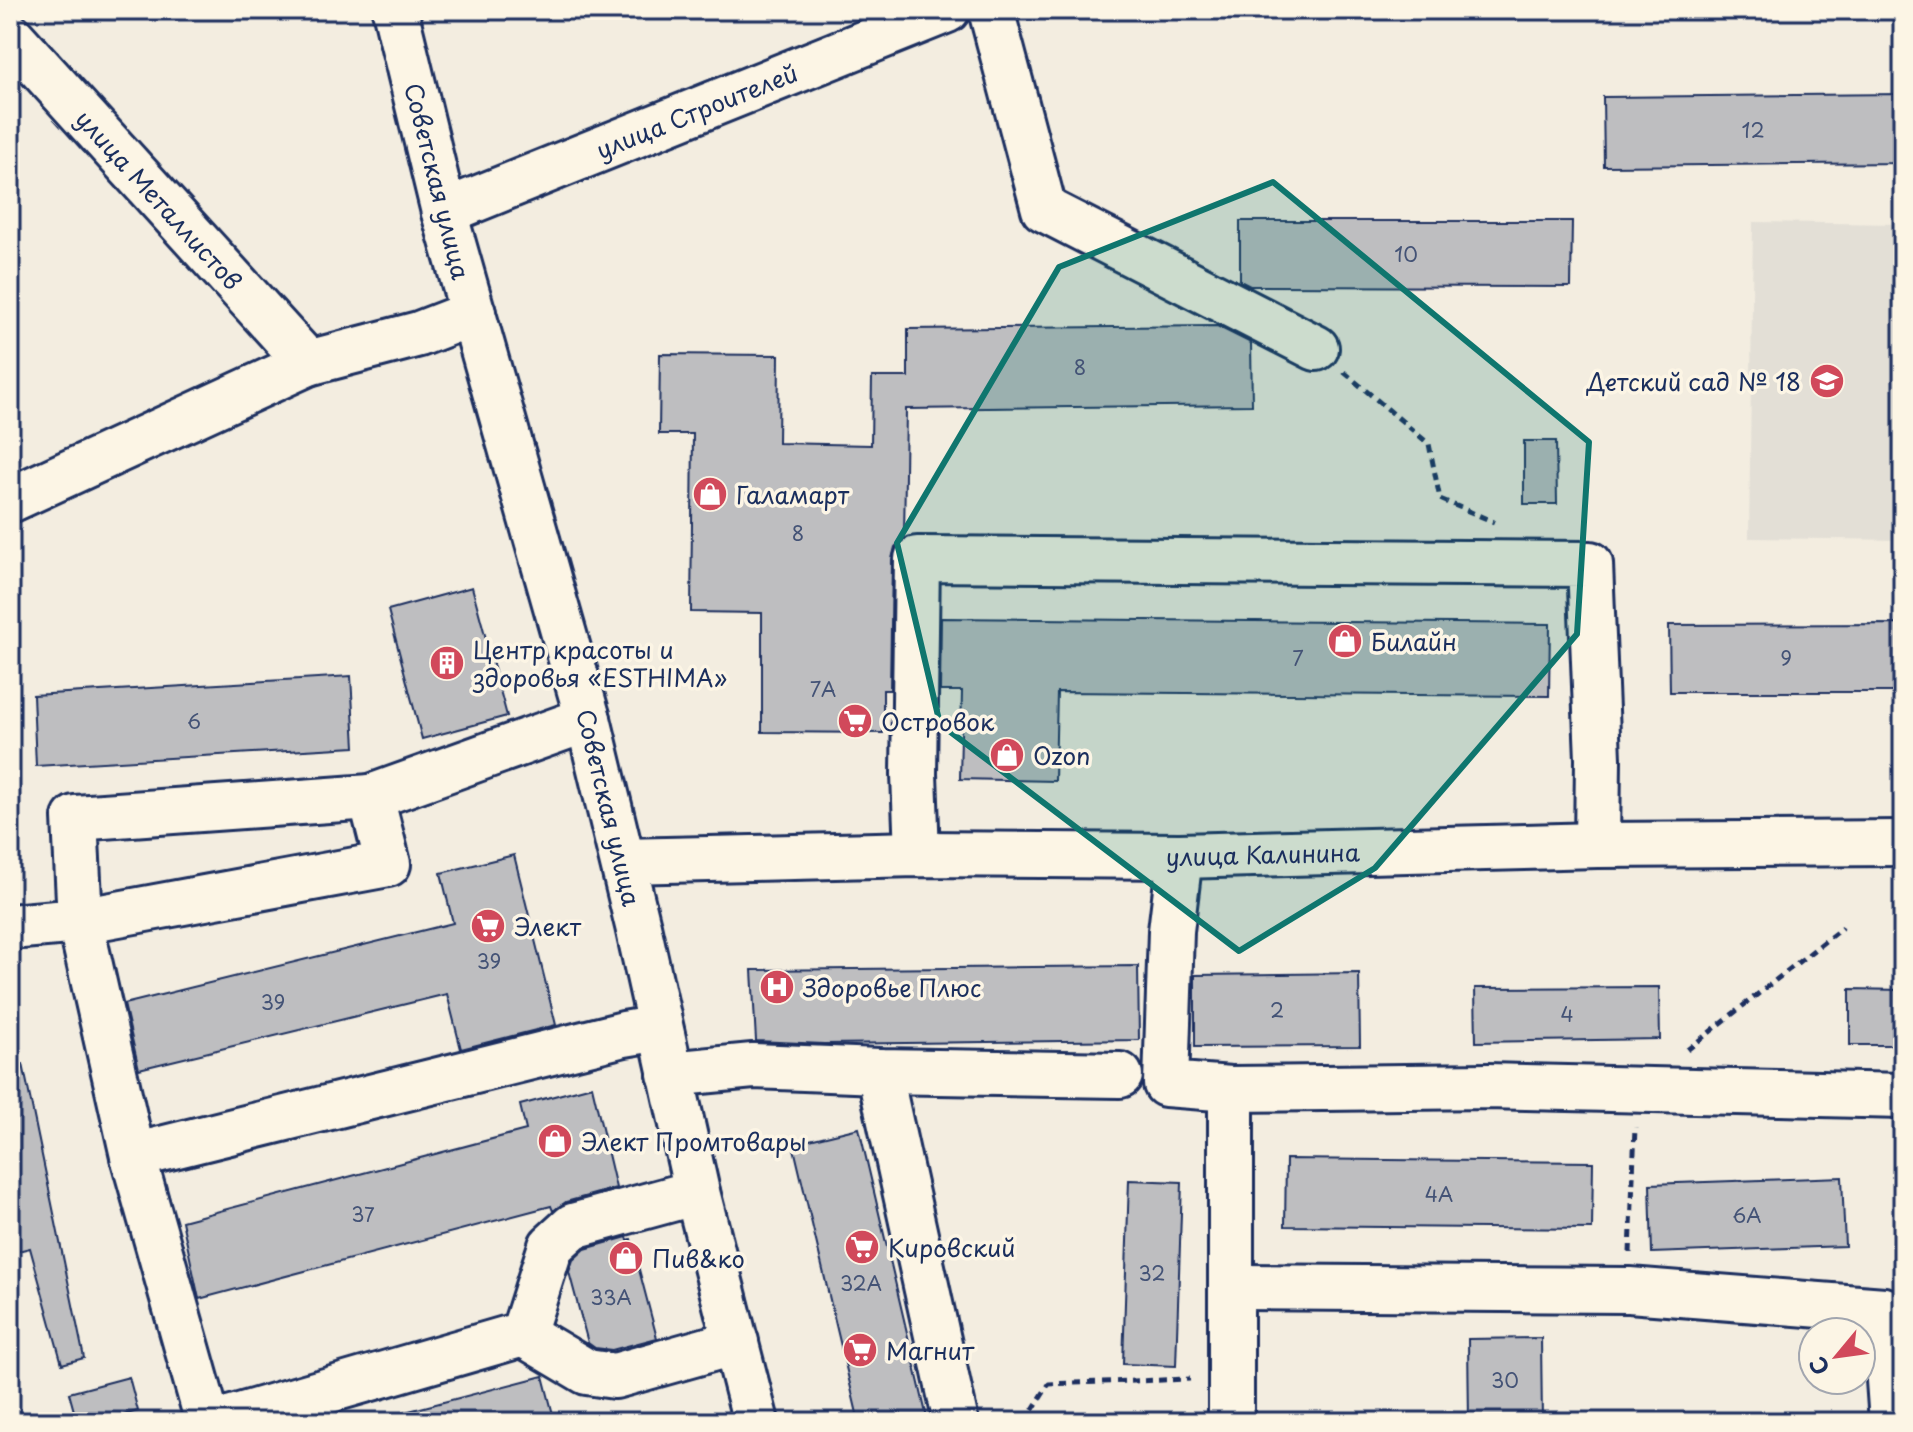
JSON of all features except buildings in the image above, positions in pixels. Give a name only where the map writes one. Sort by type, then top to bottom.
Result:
[{"type":"street","name":"Советская улица","points":[[395,10],[444,212],[588,719],[697,1192],[756,1422]]},
{"type":"street","name":"улица Строителей","points":[[444,212],[947,10]]},
{"type":"street","points":[[991,10],[1044,209],[1316,348]]},
{"type":"street","name":"улица Металлистов","points":[[10,35],[308,363]]},
{"type":"street","points":[[10,500],[308,363],[419,334],[473,313]]},
{"type":"street","points":[[917,854],[914,774],[917,559],[1590,564],[1598,759],[1597,845]]},
{"type":"street","points":[[208,1422],[133,1156],[80,921],[75,818],[371,797],[588,719]]},
{"type":"street","points":[[10,927],[80,921],[388,864],[371,797]]},
{"type":"street","name":"улица Калинина","points":[[623,861],[917,854],[1180,856],[1597,845],[1903,843]]},
{"type":"street","points":[[1180,856],[1171,931],[1166,1084],[1231,1089],[1488,1086],[1903,1096]]},
{"type":"street","points":[[133,1156],[624,1034],[660,1028]]},
{"type":"street","points":[[670,1074],[753,1066],[1120,1075]]},
{"type":"street","points":[[879,1071],[956,1422]]},
{"type":"street","points":[[1231,1089],[1231,1422]]},
{"type":"street","points":[[523,1334],[551,1246],[573,1226],[697,1192]]},
{"type":"street","points":[[1232,1287],[1629,1290],[1884,1310],[1892,1422]]},
{"type":"street","points":[[219,1422],[523,1334],[587,1372],[615,1376],[736,1342]]},
{"type":"path","points":[[1890,10],[1903,38]]},
{"type":"path","points":[[1316,348],[1429,444],[1440,499],[1508,528]]},
{"type":"path","points":[[1025,1422],[1049,1384],[1231,1378]]},
{"type":"highlighted area","points":[[1273,182],[1589,442],[1577,634],[1375,868],[1239,951],[940,724],[897,543],[1059,267]]},
{"type":"shaded area","name":"Детский сад № 18","points":[[1753,222],[1903,224],[1903,540],[1749,538]]},
{"type":"place","name":"Детский сад № 18","points":[[1827,381]]},
{"type":"place","name":"Галамарт","points":[[710,494]]},
{"type":"place","name":"Билайн","points":[[1345,641]]},
{"type":"place","name":"Центр красоты и здоровья «ESTHIMA»","points":[[447,663]]},
{"type":"place","name":"Островок","points":[[855,721]]},
{"type":"place","name":"Ozon","points":[[1007,755]]},
{"type":"place","name":"Элект","points":[[488,926]]},
{"type":"place","name":"Здоровье Плюс","points":[[777,987]]},
{"type":"place","name":"Элект Промтовары","points":[[555,1141]]},
{"type":"place","name":"Кировский","points":[[862,1247]]},
{"type":"place","name":"Пив&ко","points":[[626,1258]]},
{"type":"place","name":"Магнит","points":[[860,1350]]}]
